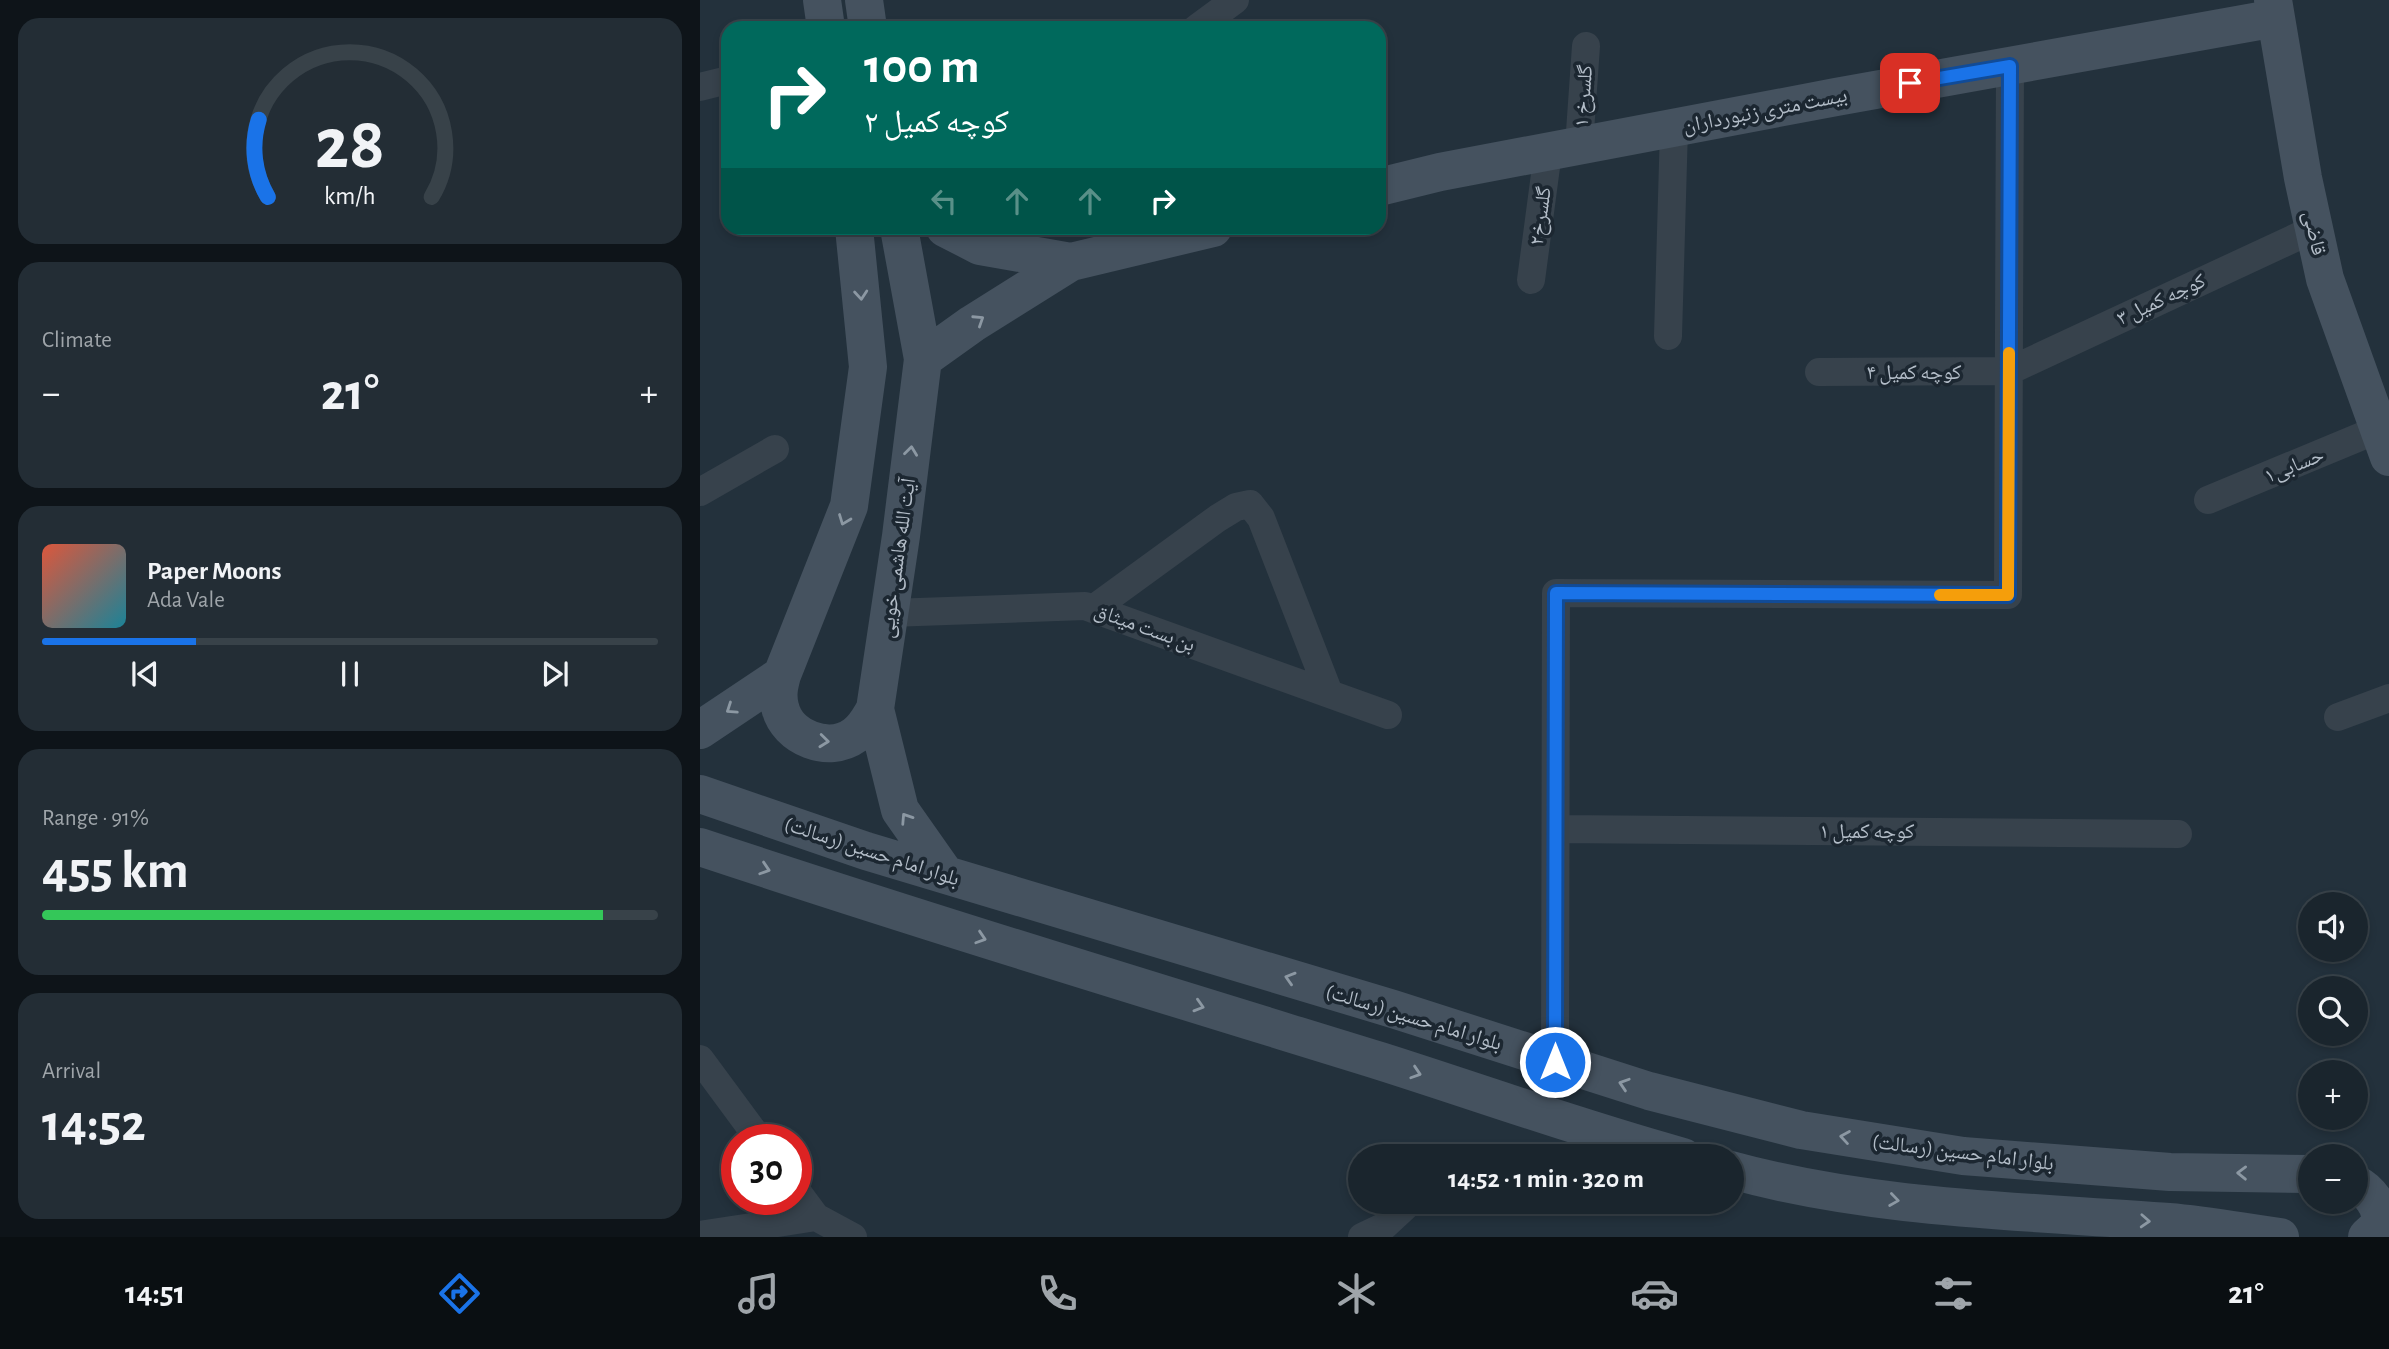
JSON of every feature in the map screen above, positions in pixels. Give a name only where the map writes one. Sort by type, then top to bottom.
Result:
[{"type":"main road","points":[[822,0],[825,21]]},
{"type":"main road","points":[[864,0],[867,21]]},
{"type":"main road","name":"بیست متری زنبورداران","points":[[1386,185],[1440,172],[2010,66],[2282,6]]},
{"type":"main road","name":"قاضی","points":[[2282,6],[2314,229],[2325,279],[2386,449]]},
{"type":"main road","points":[[855,235],[868,367],[849,506],[782,675],[778,692],[780,709],[789,725],[802,736],[819,743],[853,737],[866,725],[875,709]]},
{"type":"main road","name":"آیت الله هاشمی خویی","points":[[900,235],[923,359],[875,709],[900,810],[944,874]]},
{"type":"main road","points":[[923,359],[972,324],[1071,262],[1184,235]]},
{"type":"main road","points":[[988,237],[1071,262]]},
{"type":"main road","points":[[700,730],[782,675]]},
{"type":"main road","name":"بلوار امام حسین (رسالت)","points":[[700,794],[853,846],[1380,1005],[1649,1091],[1801,1130],[1963,1156],[2170,1172],[2298,1174]]},
{"type":"main road","points":[[700,848],[1638,1144]]},
{"type":"main road","points":[[2368,1172],[2389,1170]]},
{"type":"main road","points":[[1744,1174],[1782,1184],[2099,1228],[2171,1222],[2280,1237]]},
{"type":"main road","points":[[2367,1237],[2379,1224],[2380,1215],[2376,1203],[2368,1194]]},
{"type":"street","points":[[1206,21],[1235,0]]},
{"type":"street","name":"گلسرخ ۱","points":[[1564,149],[1586,46]]},
{"type":"street","points":[[1555,1062],[1556,593],[2008,595],[2010,66]]},
{"type":"street","points":[[700,87],[721,82]]},
{"type":"street","points":[[1668,336],[1674,128]]},
{"type":"street","name":"گلسرخ۲","points":[[1531,280],[1564,149]]},
{"type":"street","name":"کوچه کمیل ۳","points":[[2008,371],[2314,229]]},
{"type":"street","name":"کوچه کمیل ۴","points":[[1819,372],[2008,371]]},
{"type":"street","points":[[700,492],[775,449]]},
{"type":"street","name":"حسابی۱","points":[[2208,500],[2386,449]]},
{"type":"street","points":[[1093,609],[1218,518],[1250,503],[1261,518],[1329,693]]},
{"type":"street","name":"بن بست میثاق","points":[[890,613],[1085,606],[1388,715]]},
{"type":"street","points":[[2338,717],[2389,698]]},
{"type":"street","name":"کوچه کمیل ۱","points":[[1556,829],[2178,834]]},
{"type":"street","points":[[700,1059],[748,1124]]},
{"type":"street","points":[[812,1212],[816,1217],[853,1237]]},
{"type":"street","points":[[1362,1237],[1383,1227],[1397,1214]]},
{"type":"street","points":[[700,1235],[816,1217]]},
{"type":"slow traffic","points":[[1940,595],[2008,595],[2009,353]]},
{"type":"route","points":[[1555,1062],[1556,593],[2008,595],[2010,66],[1910,83]]}]
